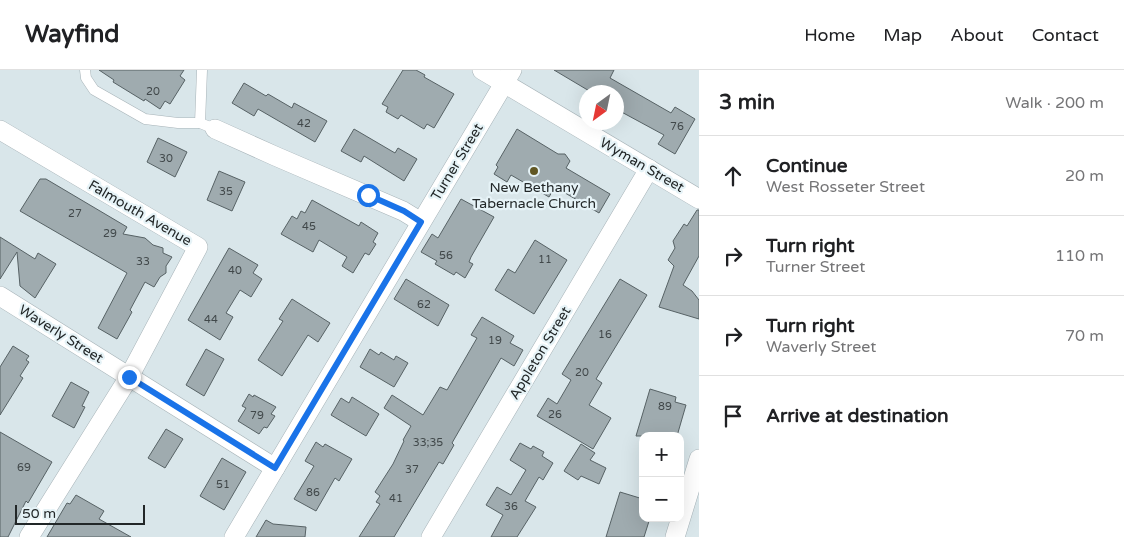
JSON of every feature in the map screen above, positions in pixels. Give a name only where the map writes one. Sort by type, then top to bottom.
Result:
[{"type":"street","name":"Wyman Street","points":[[482,70],[508,77],[649,169],[699,199]]},
{"type":"street","name":"Turner Street","points":[[234,537],[508,77]]},
{"type":"street","points":[[207,126],[404,211],[421,222]]},
{"type":"street","name":"Falmouth Avenue","points":[[0,130],[198,247],[129,377],[29,537]]},
{"type":"street","name":"Appleton Street","points":[[431,537],[649,169]]},
{"type":"street","name":"Waverly Street","points":[[0,296],[275,468]]},
{"type":"street","points":[[675,537],[699,460]]},
{"type":"lane","points":[[84,70],[86,78],[94,90],[145,119],[207,126],[202,70]]},
{"type":"building","points":[[99,70],[184,70],[180,76],[185,80],[170,104],[165,101],[160,109],[113,82],[114,80]]},
{"type":"building","points":[[403,70],[416,70],[425,75],[424,77],[454,94],[434,128],[427,124],[424,129],[401,115],[398,119],[386,112],[388,107],[382,104]]},
{"type":"building","points":[[554,70],[614,70],[610,78],[622,85],[579,85]]},
{"type":"building","points":[[244,83],[292,108],[294,103],[327,121],[315,142],[258,109],[254,116],[232,103]]},
{"type":"building","points":[[624,86],[671,113],[675,107],[695,119],[675,154],[658,144],[664,135],[624,113]]},
{"type":"building","points":[[354,129],[395,153],[398,148],[417,159],[404,181],[364,156],[361,162],[341,151]]},
{"type":"building","points":[[517,129],[558,154],[565,154],[570,161],[566,168],[610,194],[599,213],[555,187],[549,197],[511,175],[507,182],[494,174],[498,167],[496,165]]},
{"type":"building","points":[[158,138],[187,152],[175,177],[147,162]]},
{"type":"building","points":[[219,171],[245,182],[232,211],[207,200]]},
{"type":"building","points":[[40,179],[46,179],[127,227],[123,234],[145,238],[153,245],[163,248],[163,253],[172,257],[166,266],[166,273],[160,277],[154,287],[145,282],[130,310],[132,312],[117,339],[98,328],[127,273],[20,211]]},
{"type":"building","points":[[461,199],[494,217],[471,257],[469,262],[473,264],[465,278],[456,272],[454,275],[435,264],[437,261],[421,252],[432,234],[438,238]]},
{"type":"building","points":[[312,200],[359,226],[361,222],[378,233],[373,242],[376,244],[369,255],[365,253],[353,273],[342,266],[347,257],[319,240],[313,252],[281,234],[292,216],[297,219],[301,211],[305,213]]},
{"type":"building","points":[[697,210],[699,210],[699,256],[683,285],[692,291],[699,300],[699,319],[659,307],[674,266],[668,260],[675,248],[673,241],[684,224],[687,226]]},
{"type":"building","points":[[0,237],[35,259],[38,253],[56,264],[35,298],[20,286],[17,252],[0,279]]},
{"type":"building","points":[[535,240],[567,260],[534,314],[495,290],[508,269],[515,273]]},
{"type":"building","points":[[229,248],[258,265],[253,273],[262,279],[251,297],[240,290],[226,313],[233,317],[220,340],[188,320]]},
{"type":"building","points":[[406,279],[449,305],[438,326],[394,299]]},
{"type":"building","points":[[620,279],[647,295],[596,379],[602,383],[589,405],[611,418],[593,449],[537,416],[548,398],[557,404],[571,380],[562,374]]},
{"type":"building","points":[[292,299],[330,323],[318,342],[308,335],[282,376],[258,360],[283,321],[279,319]]},
{"type":"building","points":[[482,317],[514,336],[510,343],[523,350],[514,366],[501,358],[452,443],[454,445],[443,464],[439,462],[394,537],[359,537],[380,504],[376,502],[380,496],[375,492],[393,464],[411,426],[384,408],[392,395],[423,415],[440,387],[447,390],[477,338],[471,335]]},
{"type":"building","points":[[13,346],[29,356],[26,360],[29,362],[20,376],[23,378],[0,415],[0,367]]},
{"type":"building","points":[[206,349],[224,359],[204,396],[186,385]]},
{"type":"building","points":[[370,349],[379,355],[381,352],[394,360],[396,356],[408,363],[394,387],[360,367]]},
{"type":"building","points":[[71,382],[89,392],[82,406],[85,407],[74,428],[52,416]]},
{"type":"building","points":[[650,389],[676,397],[675,402],[686,405],[678,432],[639,432],[639,436],[636,436]]},
{"type":"building","points":[[249,394],[276,407],[271,414],[275,416],[267,428],[264,427],[259,434],[238,421],[246,408],[242,406]]},
{"type":"building","points":[[352,397],[379,414],[366,436],[331,415],[341,398],[349,403]]},
{"type":"building","points":[[166,429],[183,439],[165,468],[148,458]]},
{"type":"building","points":[[0,432],[52,462],[28,503],[26,501],[8,537],[0,537]]},
{"type":"building","points":[[316,442],[323,447],[325,444],[352,459],[339,481],[335,478],[316,511],[294,499],[314,466],[305,461]]},
{"type":"building","points":[[520,443],[531,449],[533,446],[544,452],[542,456],[553,463],[543,480],[539,477],[525,501],[536,507],[517,537],[491,537],[503,515],[486,505],[497,487],[511,495],[526,470],[510,460]]},
{"type":"building","points":[[581,444],[595,453],[590,460],[606,468],[599,484],[581,476],[578,480],[564,471]]},
{"type":"building","points":[[222,458],[246,472],[224,510],[200,496]]},
{"type":"building","points":[[620,492],[639,498],[639,522],[649,522],[644,537],[606,537]]},
{"type":"building","points":[[76,495],[104,511],[99,519],[131,537],[47,537],[67,503],[70,504]]},
{"type":"building","points":[[266,520],[273,524],[306,527],[305,537],[256,537]]},
{"type":"place","name":"New Bethany Tabernacle Church","points":[[534,171]]},
{"type":"route","points":[[129,377],[275,468],[421,222],[404,211],[368,195]]}]
